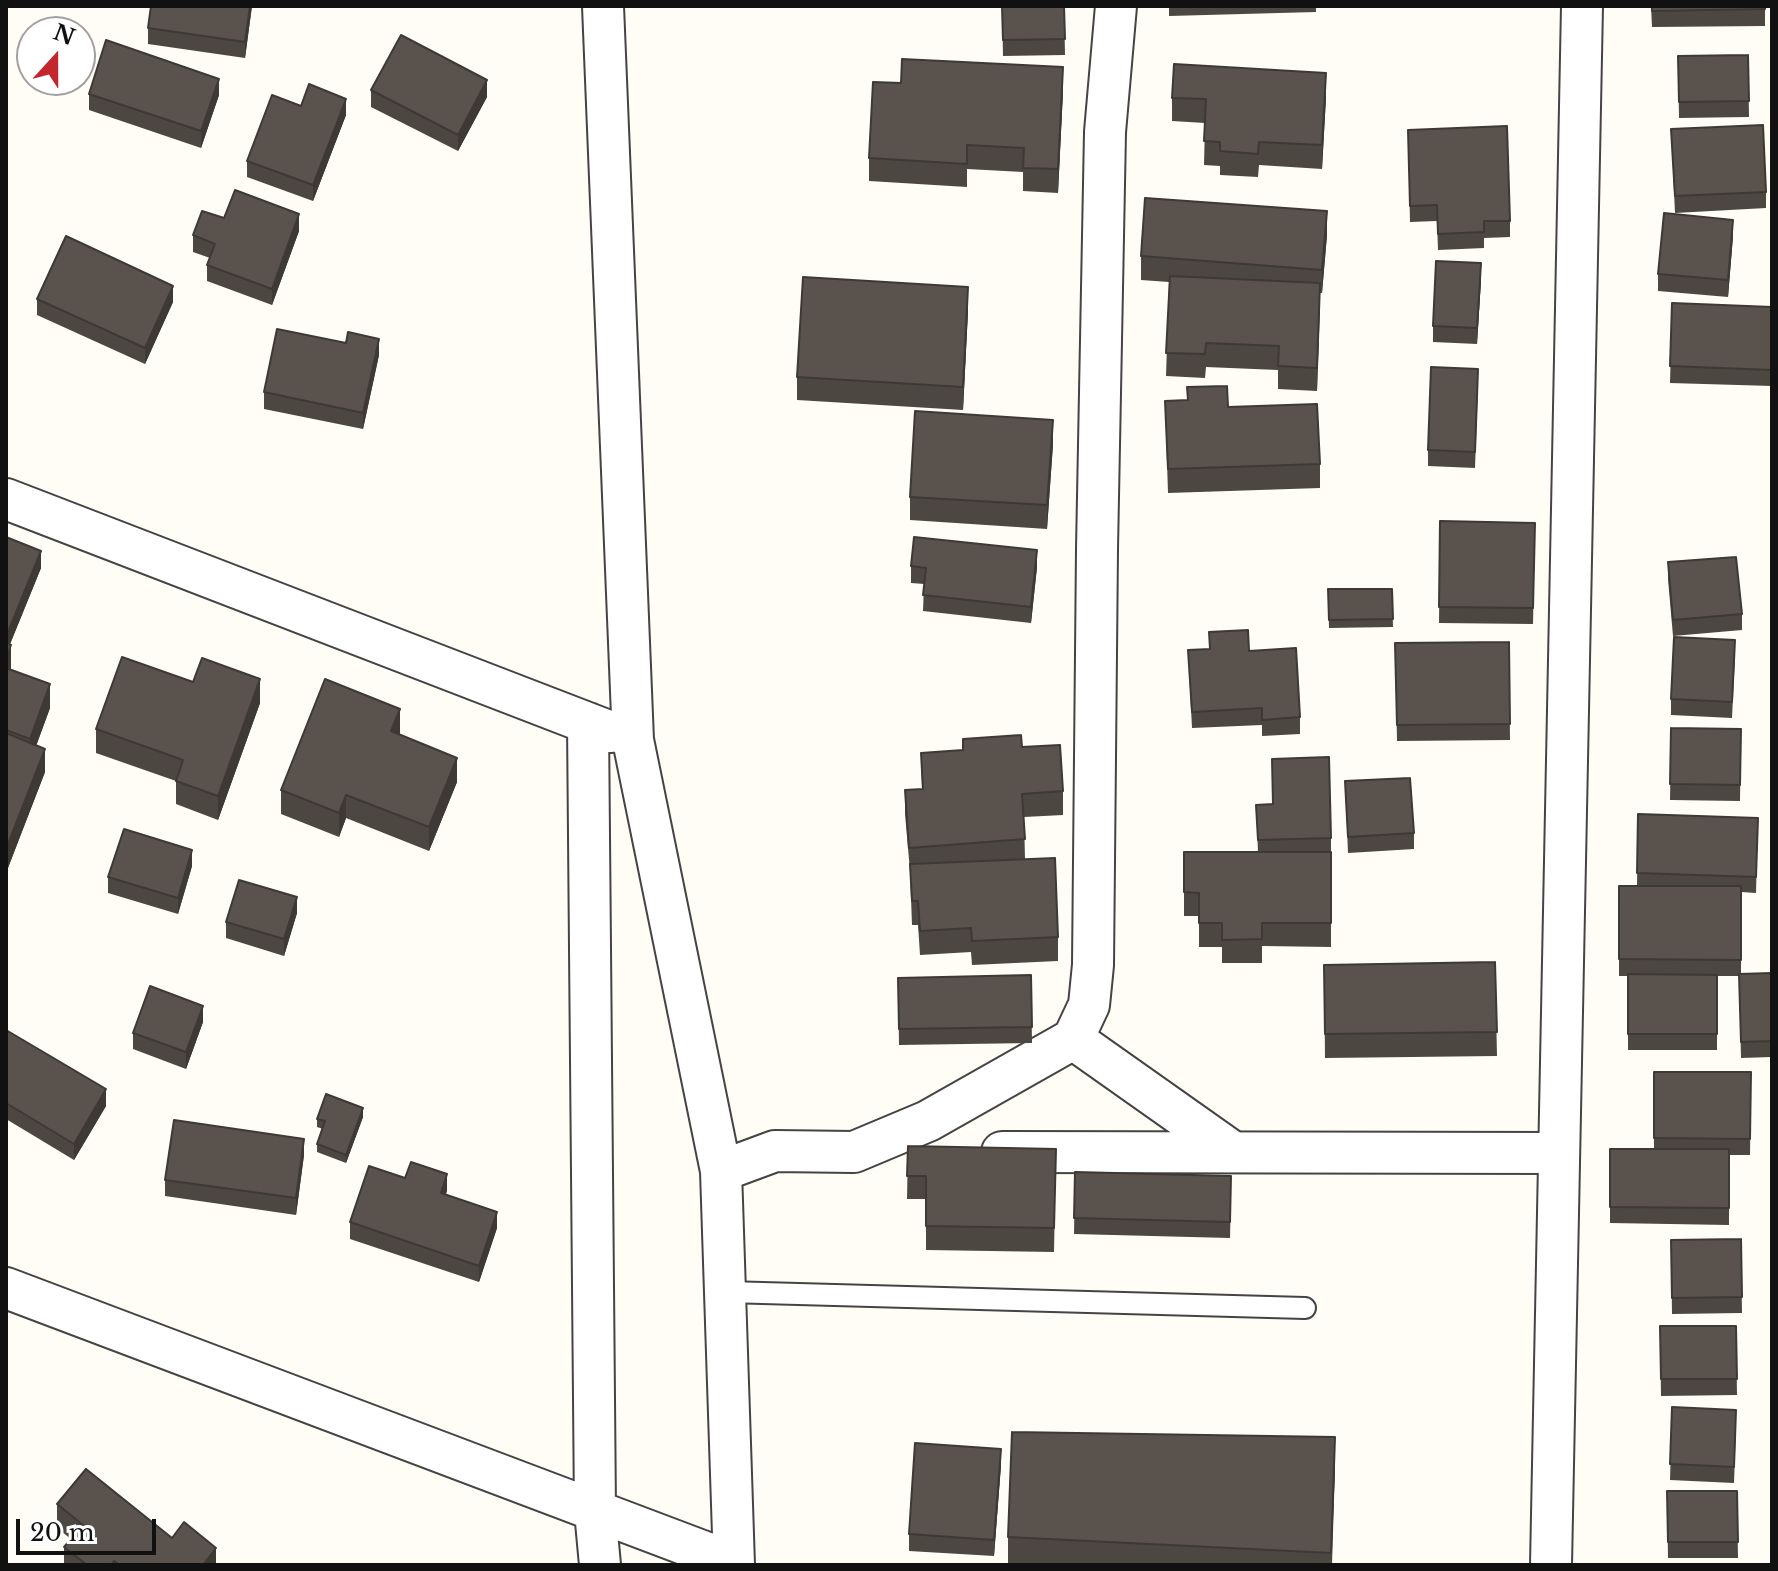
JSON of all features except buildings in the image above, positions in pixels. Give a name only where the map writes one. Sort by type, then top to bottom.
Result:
[{"type":"street","points":[[6,1288],[734,1564],[721,1171],[633,740],[603,6]]},
{"type":"street","points":[[854,1152],[928,1121],[1073,1039],[1089,1005],[1093,965],[1105,132],[1116,6]]},
{"type":"street","points":[[1551,1565],[1582,6]]},
{"type":"street","points":[[6,499],[633,740]]},
{"type":"street","points":[[588,723],[595,1511],[600,1565]]},
{"type":"street","points":[[1073,1039],[1233,1152]]},
{"type":"street","points":[[721,1171],[775,1151],[1559,1153]]},
{"type":"lane","points":[[726,1292],[1305,1308]]}]
